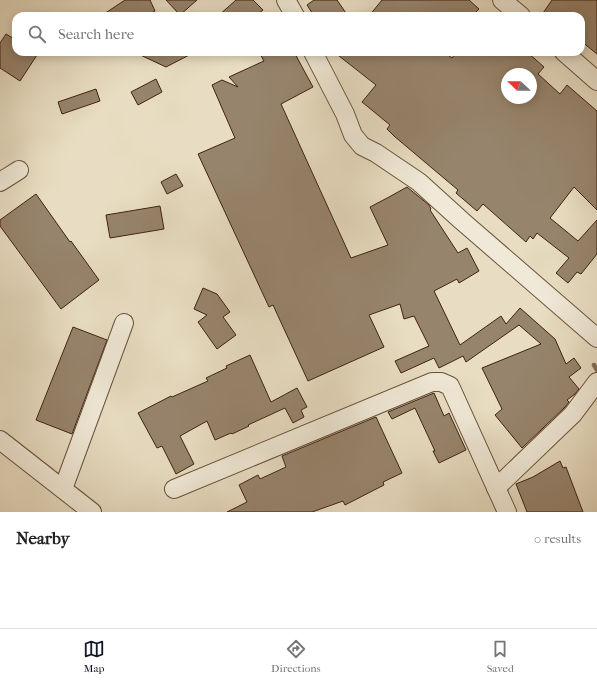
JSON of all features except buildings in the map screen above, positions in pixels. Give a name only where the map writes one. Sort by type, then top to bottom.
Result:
[{"type":"street","points":[[286,0],[293,12]]},
{"type":"street","points":[[502,0],[516,12]]},
{"type":"street","points":[[315,56],[345,114],[353,135],[362,146],[376,153],[420,182],[462,221],[597,338]]},
{"type":"street","points":[[569,56],[597,81]]},
{"type":"street","points":[[0,182],[18,170]]},
{"type":"street","points":[[63,490],[124,323]]},
{"type":"street","points":[[174,489],[432,382],[441,382],[450,386],[507,512]]},
{"type":"street","points":[[496,488],[573,414],[596,383]]},
{"type":"street","points":[[0,440],[92,512]]},
{"type":"waterway","points":[[594,365],[597,370]]}]
